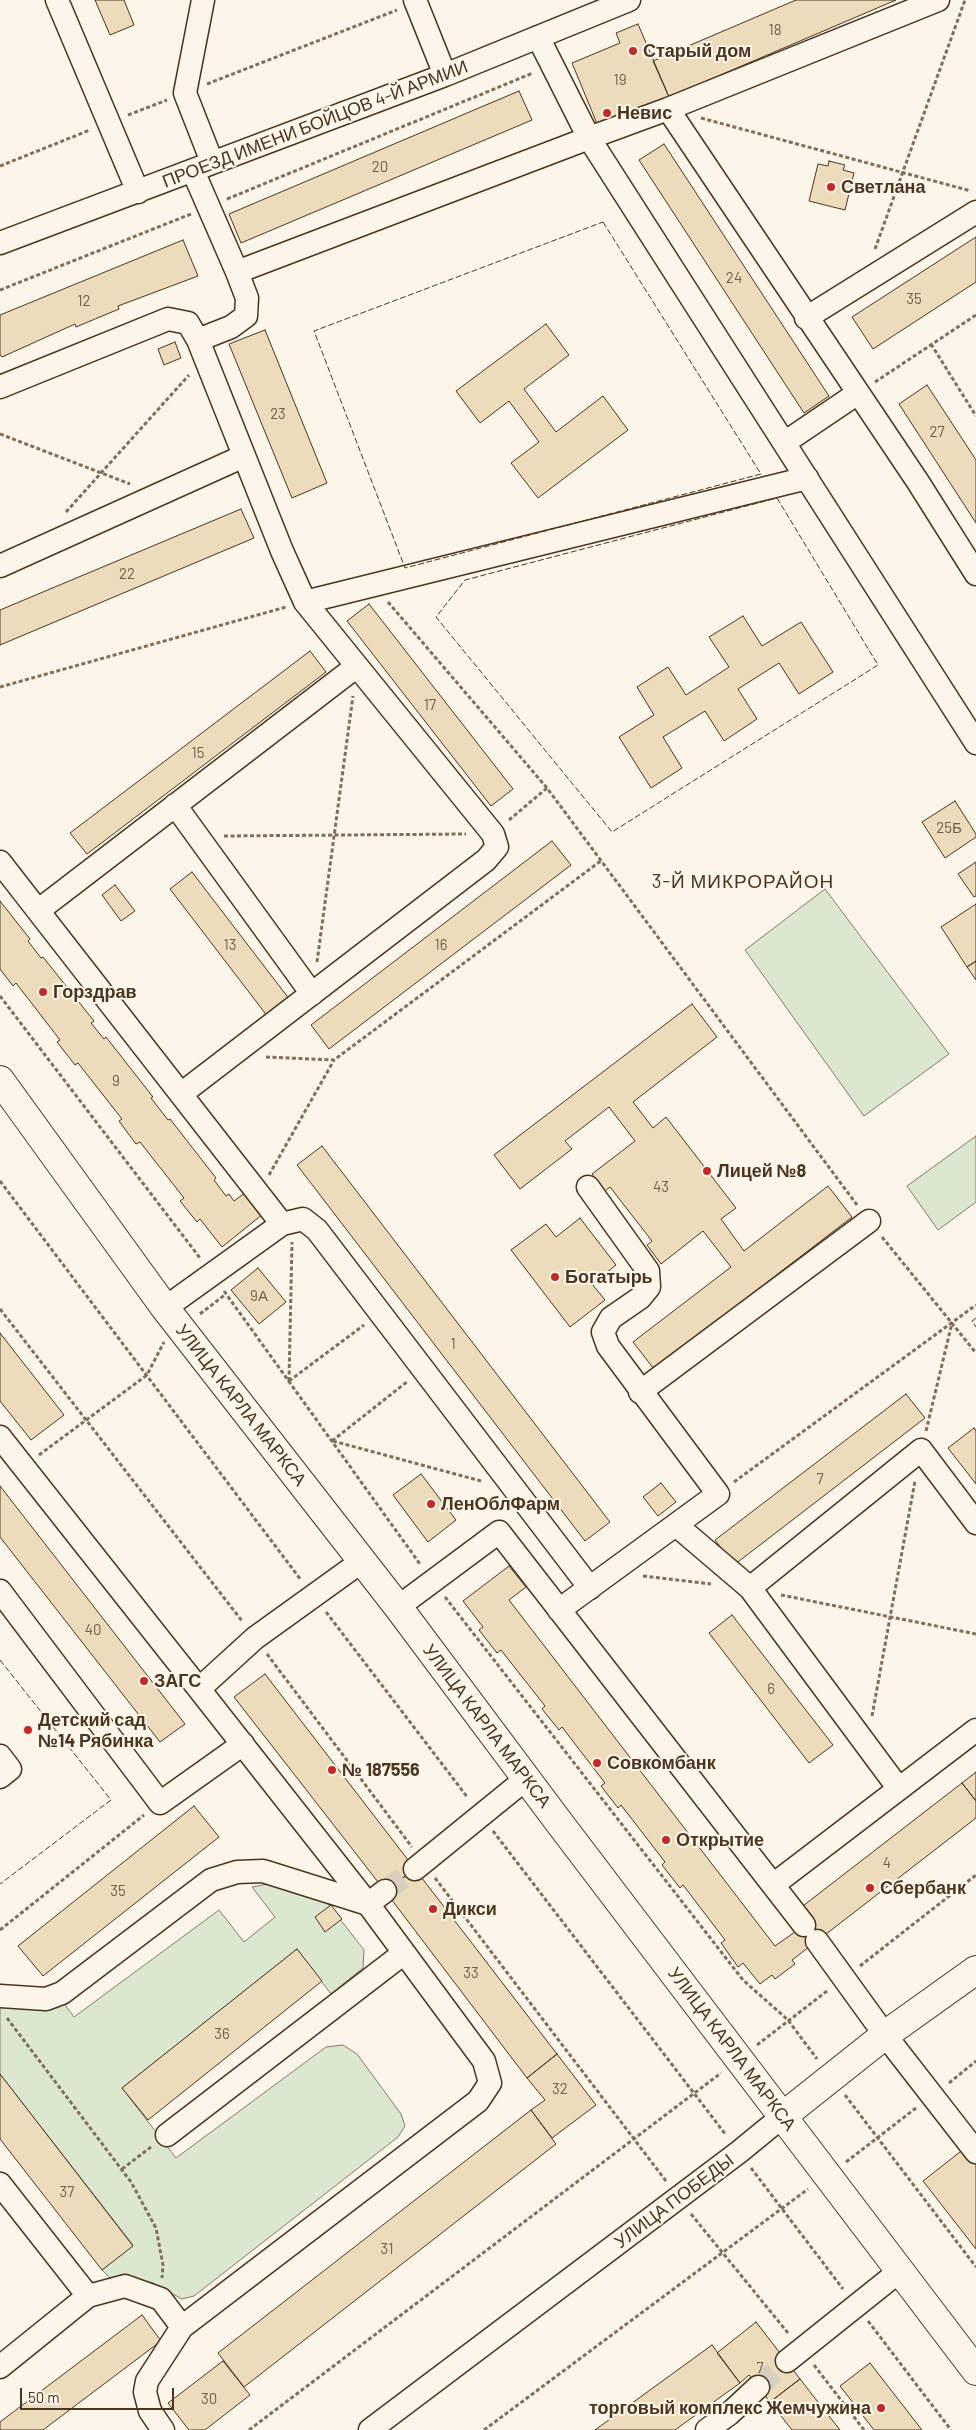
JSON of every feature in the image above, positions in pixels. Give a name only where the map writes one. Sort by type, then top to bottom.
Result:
[{"type":"main road","name":"УЛИЦА КАРЛА МАРКСА","points":[[0,1080],[173,1318],[398,1607],[558,1821],[976,2371]]},
{"type":"main road","name":"УЛИЦА ПОБЕДЫ","points":[[782,2116],[885,2035],[976,1970]]},
{"type":"street","points":[[57,0],[138,192]]},
{"type":"street","points":[[202,349],[246,316],[247,298],[208,207],[203,167],[185,93],[203,0]]},
{"type":"street","points":[[415,0],[445,75]]},
{"type":"street","points":[[236,272],[668,109],[938,0]]},
{"type":"street","name":"ПРОЕЗД ИМЕНИ БОЙЦОВ 4-Й АРМИИ","points":[[0,243],[445,75],[622,1]]},
{"type":"street","points":[[538,37],[589,138],[976,743]]},
{"type":"street","points":[[668,109],[806,318],[918,482],[976,574]]},
{"type":"street","points":[[806,318],[976,212]]},
{"type":"street","points":[[0,387],[168,319],[188,323],[202,349],[305,602],[492,834],[497,847],[486,860],[181,1094]]},
{"type":"street","points":[[784,443],[858,393]]},
{"type":"street","points":[[0,566],[244,456]]},
{"type":"street","points":[[305,602],[807,478]]},
{"type":"street","points":[[39,910],[357,666]]},
{"type":"street","points":[[175,806],[312,994]]},
{"type":"street","points":[[0,862],[258,1194],[287,1223]]},
{"type":"street","points":[[559,1610],[718,1494],[640,1392],[608,1346],[603,1332],[611,1318],[640,1298],[649,1287],[648,1271],[588,1187]]},
{"type":"street","points":[[173,1318],[213,1275],[287,1223],[303,1219],[316,1230],[590,1588]]},
{"type":"street","points":[[640,1392],[869,1221]]},
{"type":"street","points":[[0,1437],[22,1468],[243,1744],[377,1898],[404,1953],[484,2061],[490,2083],[478,2101],[182,2326],[147,2380],[145,2392],[150,2411],[163,2430]]},
{"type":"street","points":[[750,1588],[921,1450],[976,1523]]},
{"type":"street","points":[[676,1525],[750,1588],[899,1789]]},
{"type":"street","points":[[398,1607],[499,1532],[810,1933],[885,2035],[976,2152]]},
{"type":"street","points":[[199,1689],[255,1638],[362,1561]]},
{"type":"street","points":[[0,1591],[160,1803],[243,1744]]},
{"type":"street","points":[[773,1885],[976,1730]]},
{"type":"street","points":[[0,1756],[10,1769],[0,1777]]},
{"type":"street","points":[[419,1865],[527,1778]]},
{"type":"street","points":[[3,2006],[46,1999],[62,1993],[211,1880],[236,1872],[262,1871],[377,1898]]},
{"type":"street","points":[[167,2134],[404,1953]]},
{"type":"street","name":"УЛИЦА ПОБЕДЫ","points":[[370,2430],[739,2152],[782,2116]]},
{"type":"street","points":[[0,2184],[88,2296]]},
{"type":"street","points":[[794,2355],[901,2270]]},
{"type":"street","points":[[0,2367],[88,2296],[126,2286],[161,2299],[182,2326]]},
{"type":"street","points":[[707,2430],[735,2422],[758,2387]]},
{"type":"path","points":[[863,282],[964,0]]},
{"type":"path","points":[[0,290],[208,207],[552,65]]},
{"type":"path","points":[[668,109],[976,192]]},
{"type":"path","points":[[858,393],[976,315]]},
{"type":"path","points":[[931,344],[976,416]]},
{"type":"path","points":[[63,516],[101,473],[202,349]]},
{"type":"path","points":[[0,434],[158,494]]},
{"type":"path","points":[[373,585],[547,788],[869,1221],[976,1353]]},
{"type":"path","points":[[0,687],[305,602]]},
{"type":"path","points":[[312,994],[357,666]]},
{"type":"path","points":[[198,836],[492,834],[547,788]]},
{"type":"path","points":[[258,1194],[334,1060],[602,860]]},
{"type":"path","points":[[0,996],[213,1275],[432,1581],[743,1980],[788,2020],[976,2268]]},
{"type":"path","points":[[231,1056],[334,1060]]},
{"type":"path","points":[[0,1181],[313,1596],[739,2152]]},
{"type":"path","points":[[287,1223],[289,1382]]},
{"type":"path","points":[[22,1468],[147,1375],[157,1352],[165,1340],[173,1318],[226,1294]]},
{"type":"path","points":[[718,1494],[976,1305]]},
{"type":"path","points":[[0,1309],[255,1638],[419,1865],[678,2197],[724,2253],[794,2355],[864,2430]]},
{"type":"path","points":[[289,1382],[380,1313]]},
{"type":"path","points":[[867,1746],[921,1450],[952,1322]]},
{"type":"path","points":[[332,1441],[423,1369]]},
{"type":"path","points":[[332,1441],[515,1490]]},
{"type":"path","points":[[612,1572],[750,1588],[976,1634]]},
{"type":"path","points":[[0,1930],[160,1803]]},
{"type":"path","points":[[249,2430],[740,2059],[976,1876]]},
{"type":"path","points":[[3,2006],[131,2182],[156,2228],[163,2265],[161,2299]]},
{"type":"path","points":[[122,2169],[167,2134]]},
{"type":"path","points":[[484,2430],[878,2139]]},
{"type":"green space","points":[[825,889],[949,1054],[864,1116],[745,950]]},
{"type":"green space","points":[[976,1136],[976,1202],[938,1230],[907,1186]]},
{"type":"green space","points":[[268,1884],[322,1896],[364,1950],[363,1968],[331,1994],[297,1949],[122,2088],[176,2158],[326,2047],[343,2045],[357,2054],[401,2114],[405,2126],[398,2137],[194,2296],[182,2299],[153,2283],[130,2277],[112,2280],[102,2270],[133,2245],[0,2074],[0,2004],[62,2001],[74,2017],[219,1910],[244,1942],[275,1917],[252,1887]]},
{"type":"building","points":[[95,0],[124,0],[134,25],[110,35]]},
{"type":"building","points":[[796,0],[896,0],[669,97],[653,61]]},
{"type":"building","points":[[638,24],[669,97],[598,126],[572,63],[620,43],[616,33]]},
{"type":"building","points":[[519,91],[532,120],[241,243],[229,214]]},
{"type":"building","points":[[664,144],[829,396],[804,413],[639,160]]},
{"type":"building","name":"Светлана","points":[[829,161],[845,165],[843,170],[854,173],[845,210],[809,201],[818,164],[828,166]]},
{"type":"building","points":[[976,237],[976,282],[873,349],[852,317]]},
{"type":"building","points":[[183,240],[198,276],[118,306],[119,309],[76,327],[75,324],[2,357],[0,355],[0,315]]},
{"type":"building","points":[[546,324],[569,355],[524,389],[556,432],[603,396],[628,430],[538,498],[511,463],[539,442],[509,401],[480,423],[456,391]]},
{"type":"building","points":[[265,330],[327,483],[292,498],[229,344]]},
{"type":"building","points":[[175,342],[181,358],[164,365],[158,349]]},
{"type":"building","points":[[927,385],[976,460],[976,523],[899,404]]},
{"type":"building","points":[[241,509],[254,538],[0,645],[0,610]]},
{"type":"building","points":[[369,604],[513,789],[491,806],[347,621]]},
{"type":"building","points":[[743,616],[762,646],[801,622],[833,672],[799,694],[779,663],[738,689],[757,719],[724,741],[705,711],[663,737],[682,768],[651,788],[619,737],[654,715],[637,687],[668,667],[686,695],[729,667],[709,637]]},
{"type":"building","points":[[310,651],[326,672],[87,854],[70,833]]},
{"type":"building","points":[[955,801],[976,834],[976,837],[945,858],[922,822]]},
{"type":"building","points":[[552,841],[571,865],[329,1049],[311,1025]]},
{"type":"building","points":[[976,862],[976,896],[974,897],[958,874]]},
{"type":"building","points":[[192,872],[290,1000],[268,1017],[170,889]]},
{"type":"building","points":[[115,885],[135,911],[121,921],[102,895]]},
{"type":"building","points":[[0,901],[30,939],[28,941],[41,958],[43,957],[94,1021],[91,1023],[104,1039],[106,1037],[153,1097],[151,1098],[168,1120],[170,1119],[216,1178],[214,1180],[226,1196],[229,1194],[234,1201],[246,1192],[263,1214],[222,1247],[200,1219],[197,1222],[180,1201],[184,1198],[140,1142],[136,1144],[119,1121],[122,1119],[78,1063],[75,1065],[57,1042],[60,1040],[16,983],[13,986],[0,969]]},
{"type":"building","points":[[976,904],[976,961],[967,967],[941,927]]},
{"type":"building","points":[[976,961],[976,980],[967,967]]},
{"type":"building","points":[[692,1004],[717,1037],[633,1102],[653,1128],[666,1117],[736,1208],[721,1219],[744,1251],[828,1186],[852,1217],[654,1369],[633,1342],[731,1267],[703,1231],[661,1264],[647,1245],[652,1241],[610,1187],[605,1191],[592,1174],[635,1141],[609,1107],[565,1141],[572,1149],[520,1189],[494,1155]]},
{"type":"building","points":[[322,1146],[610,1522],[585,1541],[297,1165]]},
{"type":"building","points":[[580,1218],[616,1265],[592,1284],[605,1300],[570,1327],[511,1250],[546,1224],[556,1237]]},
{"type":"building","points":[[258,1268],[286,1302],[259,1324],[231,1290]]},
{"type":"building","points":[[0,1333],[64,1415],[31,1440],[0,1401]]},
{"type":"building","points":[[906,1394],[925,1418],[734,1565],[715,1540]]},
{"type":"building","points":[[974,1428],[976,1431],[976,1484],[948,1448]]},
{"type":"building","points":[[421,1474],[456,1520],[428,1542],[393,1495]]},
{"type":"building","points":[[661,1483],[676,1502],[658,1516],[643,1497]]},
{"type":"building","points":[[0,1486],[185,1724],[160,1742],[0,1537]]},
{"type":"building","points":[[509,1566],[526,1587],[509,1600],[775,1946],[809,1922],[821,1938],[792,1960],[795,1964],[775,1979],[772,1975],[760,1984],[743,1963],[738,1967],[721,1943],[725,1940],[683,1885],[680,1888],[662,1865],[665,1862],[621,1805],[618,1808],[601,1786],[605,1783],[562,1727],[559,1730],[542,1709],[545,1706],[501,1650],[497,1653],[479,1630],[483,1627],[463,1601]]},
{"type":"building","points":[[732,1615],[833,1745],[809,1763],[709,1633]]},
{"type":"building","points":[[265,1674],[415,1869],[385,1891],[234,1697]]},
{"type":"building","points":[[976,1772],[976,1801],[962,1783]]},
{"type":"building","points":[[962,1783],[976,1801],[976,1818],[821,1938],[799,1909]]},
{"type":"building","points":[[194,1806],[219,1837],[43,1976],[18,1946]]},
{"type":"building","points":[[415,1869],[557,2054],[527,2078],[385,1891]]},
{"type":"building","points":[[331,1905],[342,1919],[325,1932],[315,1917]]},
{"type":"building","points":[[297,1949],[322,1981],[148,2120],[122,2088]]},
{"type":"building","points":[[557,2054],[596,2105],[552,2138],[531,2110],[545,2100],[527,2078]]},
{"type":"building","points":[[0,2074],[133,2246],[102,2270],[0,2139]]},
{"type":"building","points":[[531,2110],[556,2144],[244,2387],[218,2353]]},
{"type":"building","points":[[965,2148],[976,2163],[976,2249],[923,2181]]},
{"type":"building","points":[[142,2315],[161,2341],[43,2430],[0,2430],[0,2422]]},
{"type":"building","points":[[756,2322],[800,2379],[770,2402],[749,2375],[740,2383],[717,2353]]},
{"type":"building","points":[[712,2345],[740,2383],[675,2430],[595,2430]]},
{"type":"building","points":[[223,2361],[250,2395],[205,2430],[189,2430],[168,2403]]},
{"type":"building","name":"торговый комплекс Жемчужина","points":[[870,2363],[922,2430],[874,2430],[840,2386]]},
{"type":"building","points":[[800,2379],[840,2430],[792,2430],[770,2402]]},
{"type":"tunnel","points":[[385,1891],[415,1869]]},
{"type":"tunnel","points":[[758,2387],[787,2361]]},
{"type":"fence","points":[[603,222],[761,474],[405,568],[314,331],[603,222]]},
{"type":"fence","points":[[777,498],[878,665],[612,832],[436,617],[465,580],[777,498]]},
{"type":"fence","points":[[976,1318],[972,1321],[976,1327]]},
{"type":"fence","points":[[0,1660],[111,1800],[0,1884]]},
{"type":"place","name":"Старый дом","points":[[633,51]]},
{"type":"place","name":"Невис","points":[[607,113]]},
{"type":"place","name":"Светлана","points":[[831,187]]},
{"type":"place","name":"Горздрав","points":[[43,992]]},
{"type":"place","name":"Лицей №8","points":[[707,1171]]},
{"type":"place","name":"Богатырь","points":[[555,1277]]},
{"type":"place","name":"ЛенОблФарм","points":[[431,1504]]},
{"type":"place","name":"ЗАГС","points":[[144,1681]]},
{"type":"place","name":"Детский сад №14 Рябинка","points":[[28,1730]]},
{"type":"place","name":"Совкомбанк","points":[[597,1763]]},
{"type":"place","name":"№ 187556","points":[[332,1770]]},
{"type":"place","name":"Открытие","points":[[666,1840]]},
{"type":"place","name":"Сбербанк","points":[[870,1888]]},
{"type":"place","name":"Дикси","points":[[433,1909]]},
{"type":"place","name":"торговый комплекс Жемчужина","points":[[881,2408]]},
{"type":"district","name":"3-Й МИКРОРАЙОН","points":[[743,882]]}]
